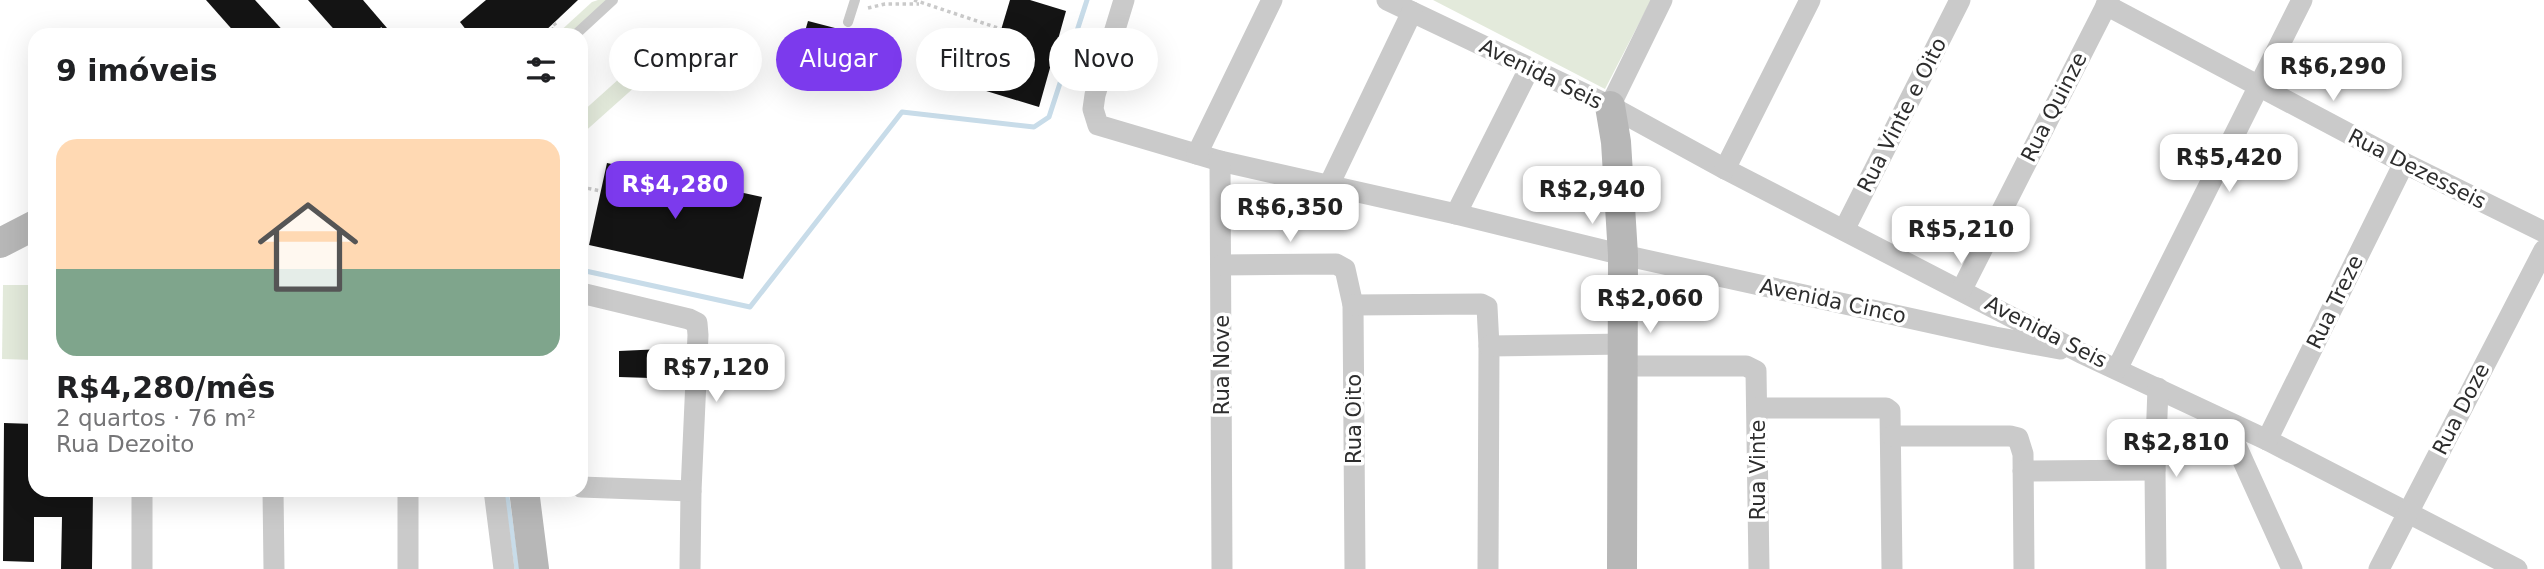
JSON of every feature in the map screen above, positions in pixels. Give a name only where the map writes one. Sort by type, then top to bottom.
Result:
[{"type":"street","name":"Avenida Cinco","points":[[1124,0],[1095,95],[1093,109],[1098,125],[1220,161],[1456,214],[1623,256],[1995,337],[2081,353]]},
{"type":"street","points":[[1197,154],[1272,0]]},
{"type":"street","name":"Avenida Seis","points":[[1387,0],[1610,106],[1725,169],[1962,289],[2081,353],[2267,440],[2517,569]]},
{"type":"street","points":[[1622,569],[1625,355],[1623,256],[1616,142],[1610,106],[1662,0]]},
{"type":"street","points":[[1725,169],[1810,0]]},
{"type":"street","name":"Rua Vinte e Oito","points":[[1844,230],[1960,0]]},
{"type":"street","points":[[2117,369],[2302,0]]},
{"type":"street","name":"Rua Dezesseis","points":[[2107,2],[2259,88],[2544,232]]},
{"type":"street","name":"Rua Quinze","points":[[1962,289],[2107,2]]},
{"type":"street","points":[[1329,185],[1412,12]]},
{"type":"street","points":[[1456,214],[1529,69]]},
{"type":"street","name":"Rua Nove","points":[[1220,161],[1222,569]]},
{"type":"street","name":"Rua Treze","points":[[2267,440],[2404,163]]},
{"type":"street","points":[[0,243],[28,229]]},
{"type":"street","name":"Rua Doze","points":[[2379,569],[2544,250]]},
{"type":"street","name":"Rua Oito","points":[[1221,265],[1336,264],[1345,269],[1353,305],[1355,569]]},
{"type":"street","points":[[588,295],[689,318],[697,323],[690,569]]},
{"type":"street","points":[[1353,305],[1481,304],[1487,307],[1488,569]]},
{"type":"street","points":[[1489,346],[1625,355]]},
{"type":"street","name":"Rua Vinte","points":[[1625,355],[1745,366],[1756,371],[1759,569]]},
{"type":"street","points":[[2156,569],[2158,388]]},
{"type":"street","points":[[1758,408],[1886,408],[1891,411],[1892,569]]},
{"type":"street","points":[[2225,421],[2292,569]]},
{"type":"street","points":[[1892,436],[2010,436],[2019,439],[2023,454],[2024,569]]},
{"type":"street","points":[[2023,471],[2155,470]]},
{"type":"street","points":[[588,487],[691,491]]},
{"type":"street","points":[[142,497],[142,569]]},
{"type":"street","points":[[273,497],[274,569]]},
{"type":"street","points":[[408,497],[408,569]]},
{"type":"street","points":[[495,497],[504,569]]},
{"type":"street","points":[[525,497],[534,569]]},
{"type":"lane","points":[[583,28],[613,0]]},
{"type":"lane","points":[[848,22],[855,0]]},
{"type":"path","points":[[914,0],[998,28]]},
{"type":"path","points":[[848,22],[872,6],[924,4]]},
{"type":"path","points":[[554,23],[556,26],[554,28]]},
{"type":"path","points":[[588,188],[601,191]]},
{"type":"green space","points":[[610,0],[580,28],[564,28],[592,2]]},
{"type":"green space","points":[[1433,0],[1651,0],[1605,89]]},
{"type":"green space","points":[[609,88],[609,91],[630,91],[588,129],[588,107]]},
{"type":"green space","points":[[3,285],[28,285],[28,360],[2,359]]},
{"type":"building","points":[[206,0],[255,0],[281,28],[231,28]]},
{"type":"building","points":[[308,0],[363,0],[387,28],[333,28]]},
{"type":"building","points":[[486,0],[578,0],[548,28],[465,28],[460,22]]},
{"type":"building","points":[[1010,0],[1030,0],[1066,11],[1061,28],[1049,28],[1049,71],[1039,107],[986,91],[1035,91],[1035,28],[1002,28]]},
{"type":"building","points":[[808,21],[835,28],[806,28]]},
{"type":"building","points":[[607,163],[762,197],[743,279],[589,245]]},
{"type":"building","points":[[684,348],[683,379],[619,377],[619,351]]},
{"type":"building","points":[[4,423],[28,424],[28,497],[93,497],[92,569],[61,569],[62,517],[34,517],[34,562],[3,561]]},
{"type":"waterway","points":[[588,272],[750,307],[902,112],[1034,127],[1049,117],[1087,0]]},
{"type":"waterway","points":[[507,497],[517,569]]}]
